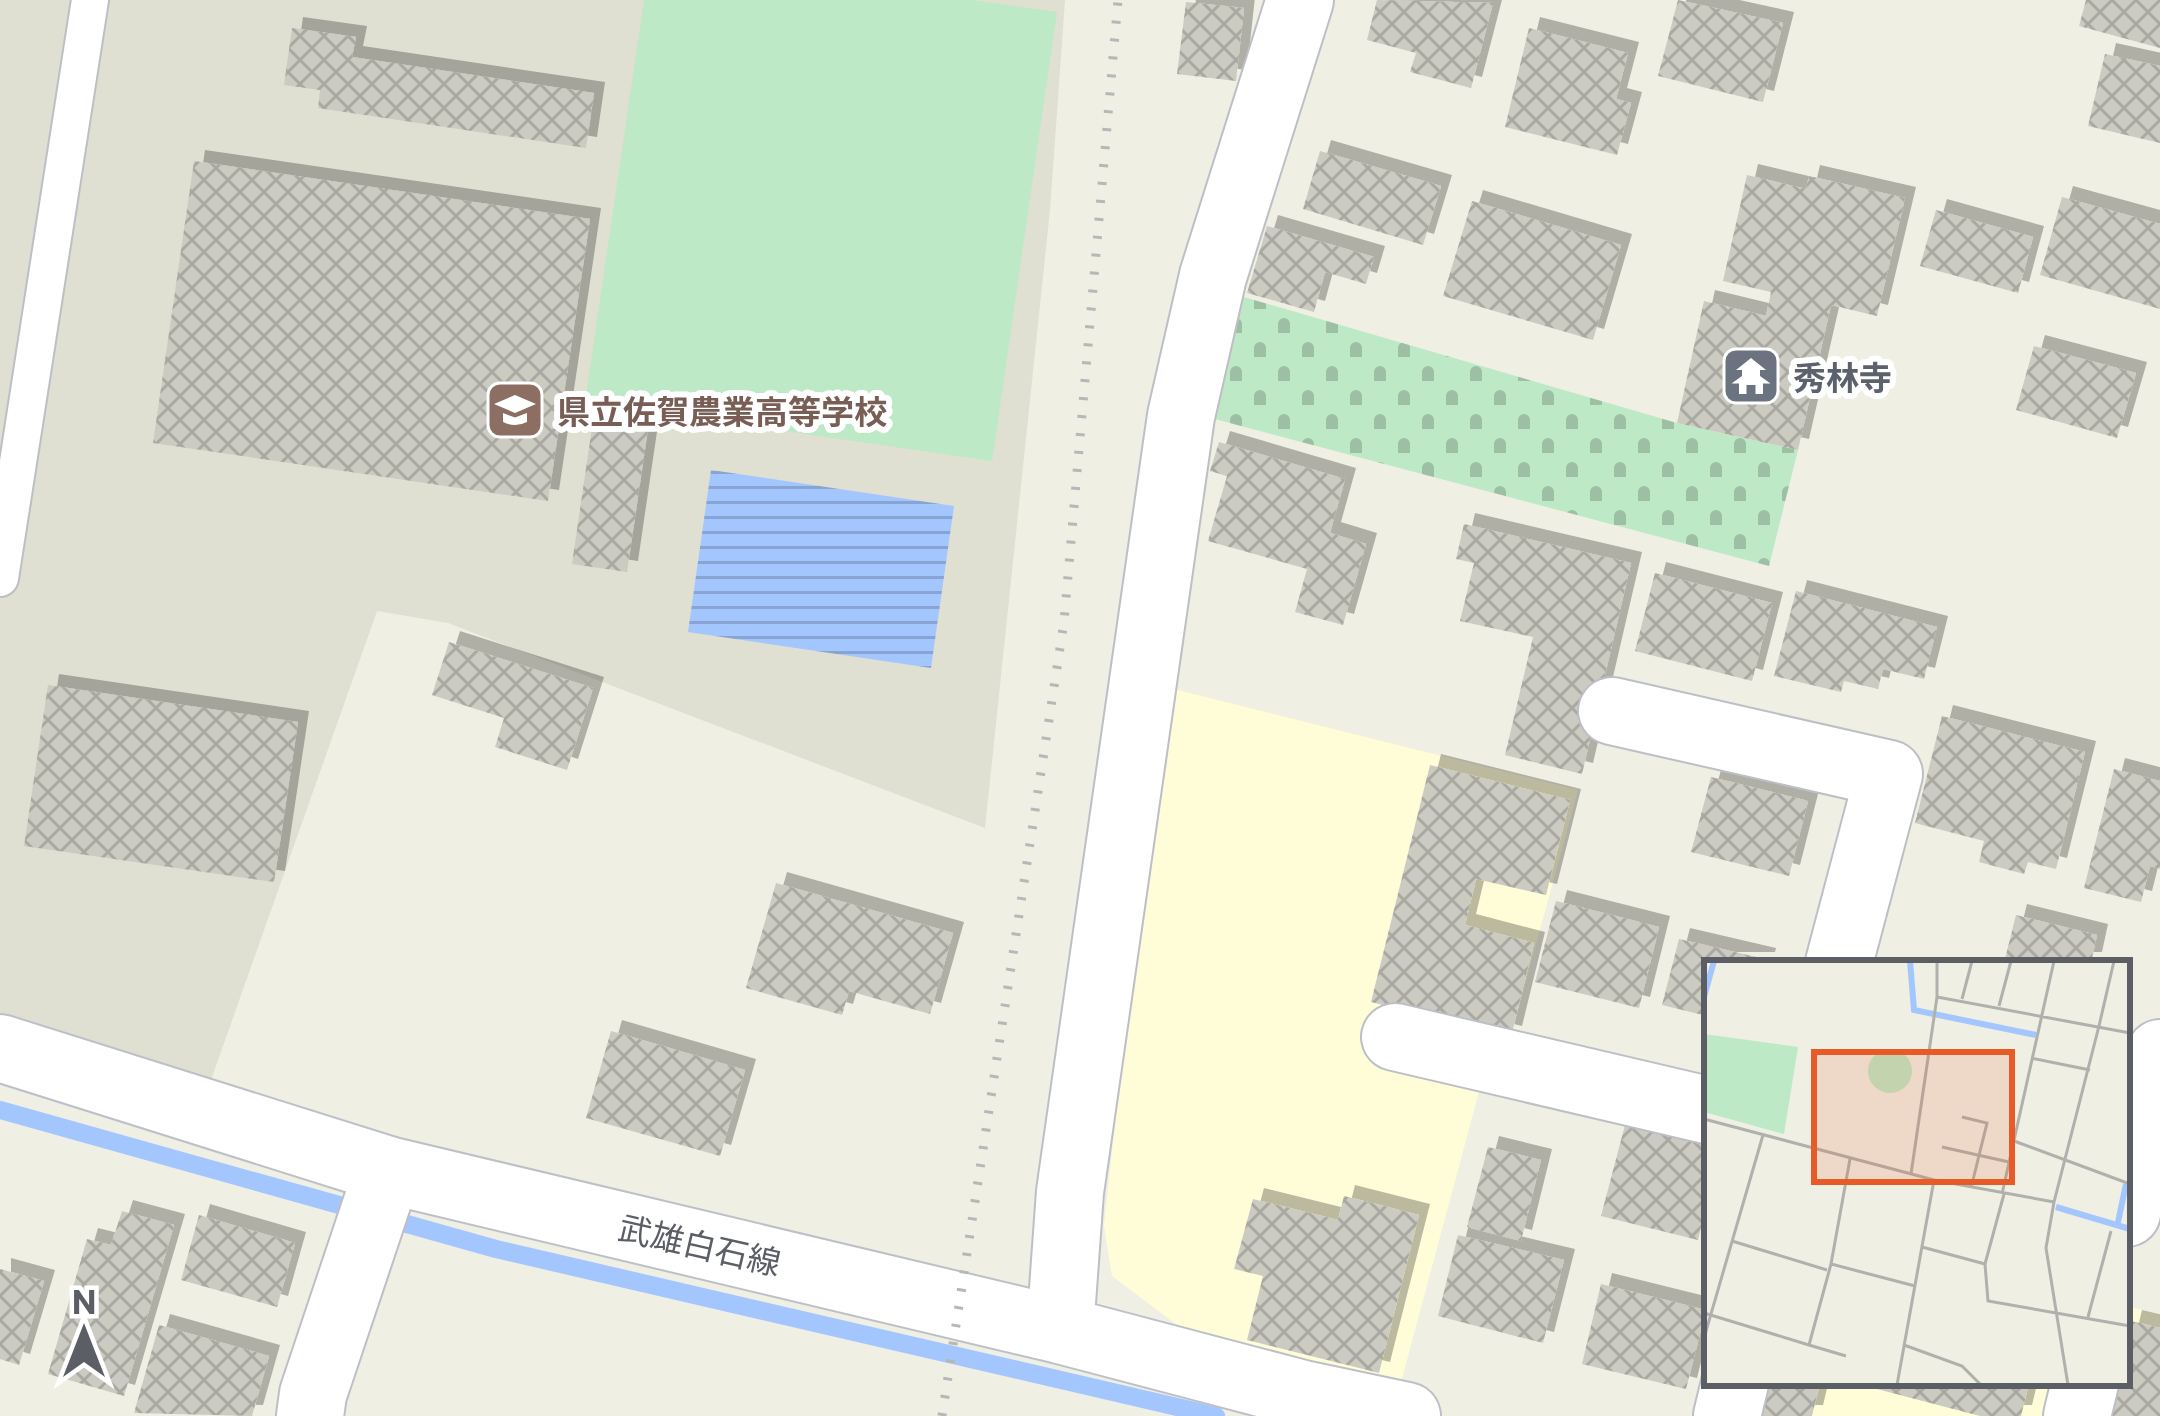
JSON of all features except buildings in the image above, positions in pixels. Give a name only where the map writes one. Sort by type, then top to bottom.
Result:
[{"type":"street","points":[[1060,1330],[1070,1192],[1181,416],[1213,276],[1300,0]]},
{"type":"street","points":[[1612,711],[1889,774],[1841,960]]},
{"type":"street","points":[[1395,1036],[1704,1109]]},
{"type":"street","name":"武雄白石線","points":[[0,1048],[378,1203],[1060,1330],[1300,1405],[1407,1416]]},
{"type":"street","points":[[2130,1196],[2160,1053]]},
{"type":"street","points":[[310,1416],[378,1203]]},
{"type":"street","points":[[1727,1416],[1734,1386]]},
{"type":"street","points":[[2077,1416],[2084,1386]]},
{"type":"lane","points":[[0,578],[90,0]]},
{"type":"shaded area","name":"県立佐賀農業高等学校","points":[[0,0],[1065,0],[1050,210],[985,828],[448,623],[377,611],[211,1080],[0,1022]]},
{"type":"shaded area","points":[[1174,689],[1578,790],[1496,1091],[1480,1088],[1400,1386],[1189,1334],[1112,1276],[1104,1226]]},
{"type":"shaded area","points":[[2130,1307],[2160,1315],[2160,1416],[1744,1416],[1752,1386],[2130,1386]]},
{"type":"green space","points":[[644,0],[971,0],[1057,12],[992,461],[585,402]]},
{"type":"green space","points":[[1237,295],[1677,423],[1798,450],[1769,566],[1211,418]]},
{"type":"water","points":[[711,470],[954,506],[931,668],[688,632]]},
{"type":"waterway","points":[[0,1110],[496,1249],[1216,1416]]},
{"type":"railway","points":[[942,1416],[1064,622],[1118,0]]},
{"type":"place","name":"秀林寺","points":[[1751,376]]},
{"type":"place","name":"県立佐賀農業高等学校","points":[[515,410]]}]
